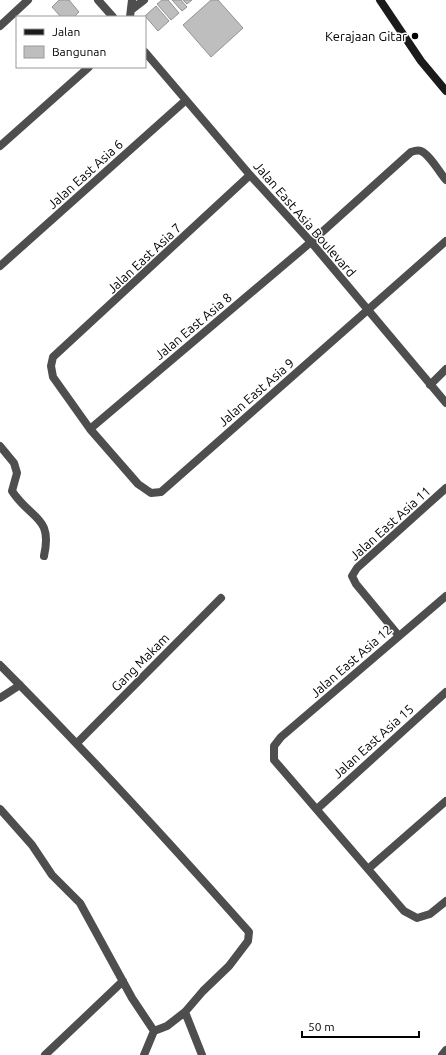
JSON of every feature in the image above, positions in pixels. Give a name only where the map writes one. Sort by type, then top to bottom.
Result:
[{"type":"main road","points":[[380,0],[421,61],[446,91]]},
{"type":"street","points":[[0,26],[28,0]]},
{"type":"street","points":[[98,0],[112,16]]},
{"type":"street","points":[[130,13],[132,0]]},
{"type":"street","points":[[130,13],[144,0]]},
{"type":"street","name":"Jalan East Asia Boulevard","points":[[146,53],[250,175],[311,242],[446,403]]},
{"type":"street","points":[[0,146],[88,68]]},
{"type":"street","name":"Jalan East Asia 6","points":[[0,266],[186,100]]},
{"type":"street","name":"Jalan East Asia 8","points":[[90,429],[311,242],[411,152],[416,150],[421,151],[446,180]]},
{"type":"street","name":"Jalan East Asia 7","points":[[90,429],[53,377],[51,366],[53,357],[250,175]]},
{"type":"street","name":"Jalan East Asia 9","points":[[90,429],[138,484],[151,493],[161,492],[446,241]]},
{"type":"street","points":[[430,385],[446,369]]},
{"type":"street","points":[[0,446],[14,463],[17,473],[12,492],[18,500],[43,524],[47,533],[47,544],[44,556]]},
{"type":"street","name":"Jalan East Asia 11","points":[[400,636],[356,584],[352,576],[357,568],[446,488]]},
{"type":"street","name":"Jalan East Asia 12","points":[[317,809],[274,760],[274,746],[281,737],[446,596]]},
{"type":"street","name":"Gang Makam","points":[[77,743],[221,598]]},
{"type":"street","points":[[0,665],[77,743],[164,836],[249,932],[248,941],[241,951],[185,1012],[167,1026],[154,1031],[144,1055]]},
{"type":"street","points":[[0,698],[20,685]]},
{"type":"street","name":"Jalan East Asia 15","points":[[317,809],[446,692]]},
{"type":"street","points":[[368,868],[446,801]]},
{"type":"street","points":[[0,809],[32,845],[52,875],[80,903],[132,998],[154,1031]]},
{"type":"street","points":[[317,809],[404,911],[417,918],[430,914],[446,901]]},
{"type":"street","points":[[45,1055],[123,981]]},
{"type":"street","points":[[185,1012],[202,1055]]},
{"type":"street","points":[[442,1055],[446,1050]]},
{"type":"building","points":[[59,0],[69,0],[79,12],[75,16],[60,16],[52,7]]},
{"type":"building","points":[[162,0],[168,0],[179,13],[171,20],[157,4]]},
{"type":"building","points":[[172,0],[181,0],[187,7],[182,11]]},
{"type":"building","points":[[183,0],[192,0],[187,4]]},
{"type":"building","points":[[211,0],[218,0],[243,28],[211,57],[183,25]]},
{"type":"building","points":[[156,6],[169,21],[158,31],[145,16]]},
{"type":"place","name":"Kerajaan Gitar","points":[[415,36]]}]
